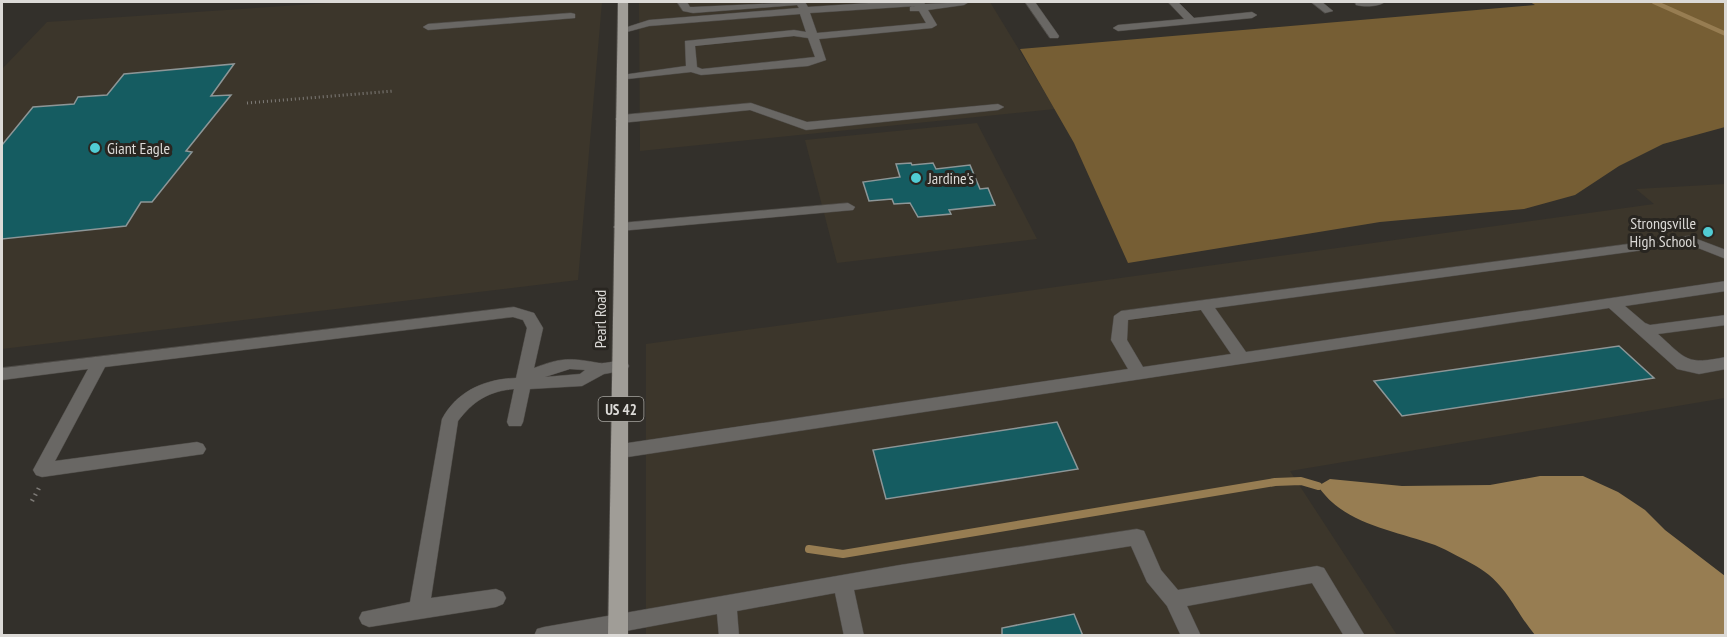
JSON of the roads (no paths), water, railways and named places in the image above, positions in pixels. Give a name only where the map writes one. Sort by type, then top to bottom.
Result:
[{"type":"main road","name":"Pearl Road","points":[[618,630],[623,2]]},
{"type":"street","points":[[682,2],[686,9],[693,10],[802,5],[863,12],[919,4],[964,2]]},
{"type":"street","points":[[1030,2],[1054,36]]},
{"type":"street","points":[[1173,2],[1192,21]]},
{"type":"street","points":[[1316,2],[1328,11]]},
{"type":"street","points":[[1359,3],[1380,2]]},
{"type":"street","points":[[692,69],[689,43],[794,33],[813,36],[933,25],[919,4]]},
{"type":"street","points":[[623,30],[649,32],[705,27],[730,22],[736,17],[802,5]]},
{"type":"street","points":[[622,74],[692,69],[701,72],[817,61],[813,36],[802,5]]},
{"type":"street","points":[[1118,28],[1252,15]]},
{"type":"street","points":[[428,27],[571,16]]},
{"type":"street","points":[[621,119],[751,106],[806,126],[998,107]]},
{"type":"street","points":[[620,226],[848,207]]},
{"type":"street","points":[[1139,375],[1119,340],[1121,316],[1689,240],[1725,255]]},
{"type":"street","points":[[621,451],[1725,286]]},
{"type":"street","points":[[1612,303],[1683,365],[1699,368],[1725,363]]},
{"type":"street","points":[[1205,305],[1242,359]]},
{"type":"street","points":[[2,374],[514,312],[529,317],[535,328],[515,422]]},
{"type":"street","points":[[1638,326],[1650,330],[1725,320]]},
{"type":"street","points":[[100,362],[42,470],[197,450]]},
{"type":"street","points":[[419,609],[450,419],[458,405],[481,390],[523,381],[549,383],[585,379],[600,369],[621,366]]},
{"type":"street","points":[[544,636],[618,630],[726,604],[843,583],[1137,537],[1154,576],[1174,600],[1191,636]]},
{"type":"street","points":[[1174,600],[1317,574],[1355,636]]},
{"type":"street","points":[[843,583],[854,636]]},
{"type":"street","points":[[369,618],[495,598]]},
{"type":"street","points":[[726,604],[729,636]]},
{"type":"waterway","points":[[1654,2],[1726,34]]},
{"type":"waterway","points":[[809,549],[843,554],[1275,482],[1301,481],[1318,486]]},
{"type":"place","name":"Giant Eagle","points":[[95,148]]},
{"type":"place","name":"Jardine's","points":[[916,178]]},
{"type":"place","name":"Strongsville High School","points":[[1708,232]]}]
